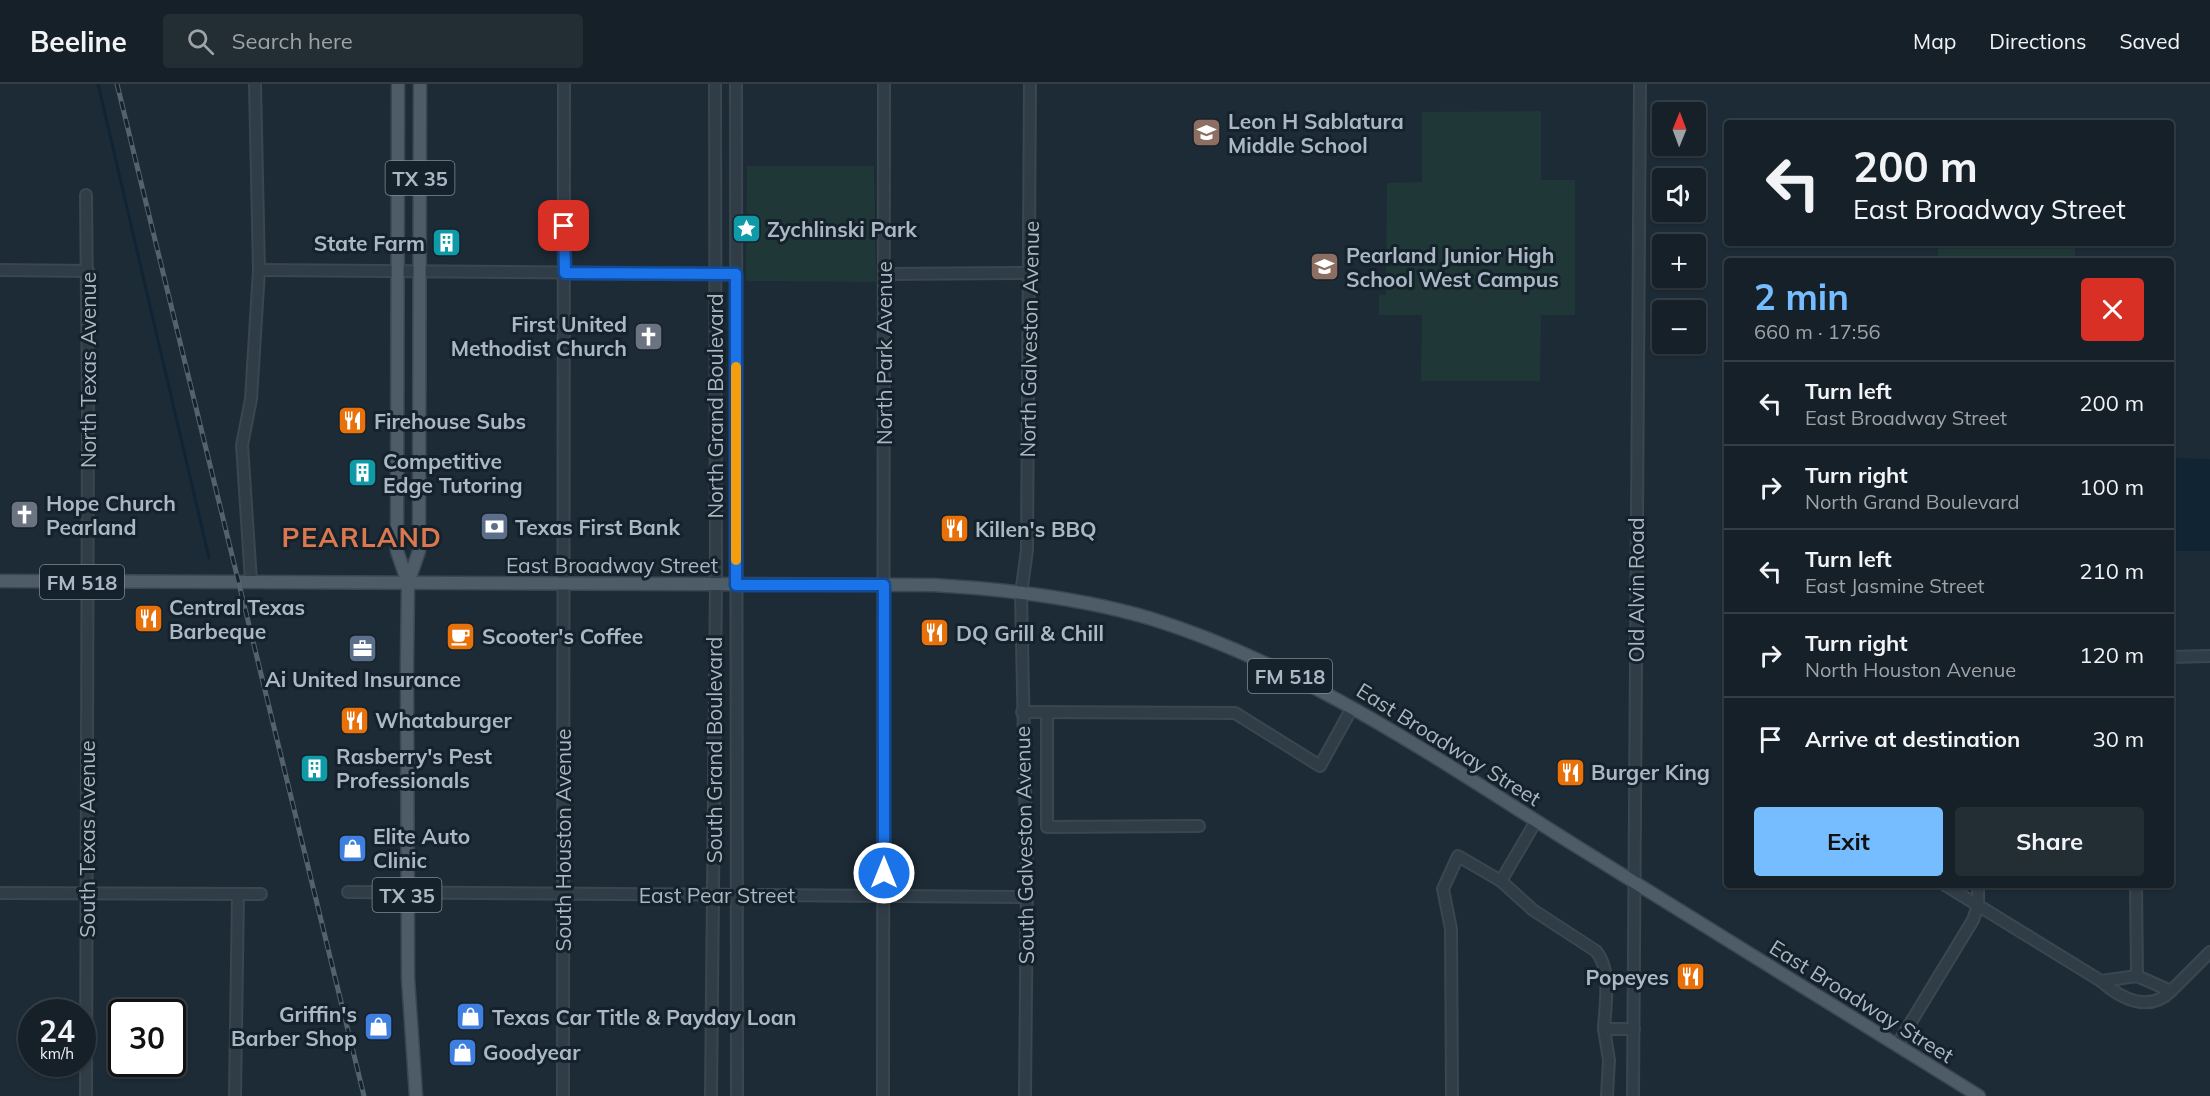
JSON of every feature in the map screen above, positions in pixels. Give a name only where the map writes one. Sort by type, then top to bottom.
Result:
[{"type":"main road","name":"TX 35","points":[[398,84],[397,551],[408,583]]},
{"type":"main road","name":"TX 35","points":[[416,1096],[408,1006],[408,583],[419,551],[420,84]]},
{"type":"main road","name":"FM 518","points":[[0,582],[408,583]]},
{"type":"main road","name":"East Broadway Street","points":[[408,583],[963,587],[1092,604],[1186,631],[1262,663],[1352,708],[1978,1096]]},
{"type":"street","points":[[251,581],[242,445],[251,399],[259,270],[255,84]]},
{"type":"street","name":"South Houston Avenue","points":[[563,1096],[564,84]]},
{"type":"street","name":"North Grand Boulevard","points":[[715,84],[716,585]]},
{"type":"street","name":"North Grand Boulevard","points":[[736,84],[736,585]]},
{"type":"street","name":"North Park Avenue","points":[[883,1096],[884,84]]},
{"type":"street","name":"North Galveston Avenue","points":[[1021,594],[1027,550],[1030,84]]},
{"type":"street","name":"Old Alvin Road","points":[[1632,1096],[1640,84]]},
{"type":"street","name":"North Texas Avenue","points":[[86,195],[88,582]]},
{"type":"street","points":[[0,270],[88,271]]},
{"type":"street","points":[[259,270],[736,274]]},
{"type":"street","points":[[884,274],[1029,273]]},
{"type":"street","name":"South Texas Avenue","points":[[86,1096],[88,582]]},
{"type":"street","name":"South Grand Boulevard","points":[[711,1096],[716,585]]},
{"type":"street","name":"South Grand Boulevard","points":[[736,585],[737,1096]]},
{"type":"street","name":"South Galveston Avenue","points":[[1021,594],[1026,897],[1025,1096]]},
{"type":"street","points":[[2174,657],[2210,656]]},
{"type":"street","points":[[1022,712],[1235,713],[1320,766],[1352,708]]},
{"type":"street","points":[[1047,712],[1047,827],[1199,826]]},
{"type":"street","points":[[1501,881],[1536,821]]},
{"type":"street","points":[[1452,1096],[1451,929],[1443,889],[1458,856],[1501,881],[1533,910],[1596,951],[1604,960],[1604,1029],[1605,1047],[1609,1060],[1607,1096]]},
{"type":"street","points":[[1950,888],[2101,981],[2114,992],[2140,1002],[2163,999],[2210,952]]},
{"type":"street","points":[[1897,1045],[1973,920],[1978,905],[1978,888]]},
{"type":"street","points":[[2136,888],[2137,976]]},
{"type":"street","name":"East Pear Street","points":[[348,892],[1026,897]]},
{"type":"street","points":[[0,893],[261,894]]},
{"type":"street","points":[[235,1096],[238,894]]},
{"type":"street","points":[[2101,981],[2137,976],[2171,991]]},
{"type":"street","points":[[1604,1029],[1634,1029]]},
{"type":"green space","points":[[1541,111],[1541,180],[1575,180],[1575,315],[1541,315],[1540,381],[1421,381],[1422,315],[1379,315],[1379,295],[1386,295],[1387,183],[1422,182],[1422,112]]},
{"type":"green space","points":[[747,166],[874,166],[876,282],[746,281]]},
{"type":"green space","points":[[1938,246],[2075,246],[2075,258],[1938,258]]},
{"type":"water","points":[[2174,458],[2210,459],[2210,551],[2174,551]]},
{"type":"waterway","points":[[98,84],[209,558]]},
{"type":"railway","points":[[117,84],[364,1096]]},
{"type":"slow traffic","points":[[736,367],[736,560]]},
{"type":"place","name":"Leon H Sablatura Middle School","points":[[1207,133]]},
{"type":"place","name":"Zychlinski Park","points":[[746,229]]},
{"type":"place","name":"State Farm","points":[[446,243]]},
{"type":"place","name":"Pearland Junior High School West Campus","points":[[1325,267]]},
{"type":"place","name":"First United Methodist Church","points":[[648,336]]},
{"type":"place","name":"Firehouse Subs","points":[[353,421]]},
{"type":"place","name":"Competitive Edge Tutoring","points":[[362,473]]},
{"type":"place","name":"Hope Church Pearland","points":[[25,515]]},
{"type":"place","name":"Texas First Bank","points":[[494,527]]},
{"type":"place","name":"Killen's BBQ","points":[[954,529]]},
{"type":"place","name":"Central Texas Barbeque","points":[[148,619]]},
{"type":"place","name":"DQ Grill & Chill","points":[[935,633]]},
{"type":"place","name":"Scooter's Coffee","points":[[461,636]]},
{"type":"place","name":"Ai United Insurance","points":[[363,648]]},
{"type":"place","name":"Whataburger","points":[[354,720]]},
{"type":"place","name":"Rasberry's Pest Professionals","points":[[315,768]]},
{"type":"place","name":"Burger King","points":[[1570,772]]},
{"type":"place","name":"Elite Auto Clinic","points":[[352,848]]},
{"type":"place","name":"Popeyes","points":[[1690,977]]},
{"type":"place","name":"Texas Car Title & Payday Loan","points":[[471,1017]]},
{"type":"place","name":"Griffin's Barber Shop","points":[[378,1026]]},
{"type":"place","name":"Goodyear","points":[[462,1052]]},
{"type":"district","name":"PEARLAND","points":[[362,537]]},
{"type":"route","points":[[564,226],[565,273],[736,274],[736,585],[884,585],[884,873]]}]
